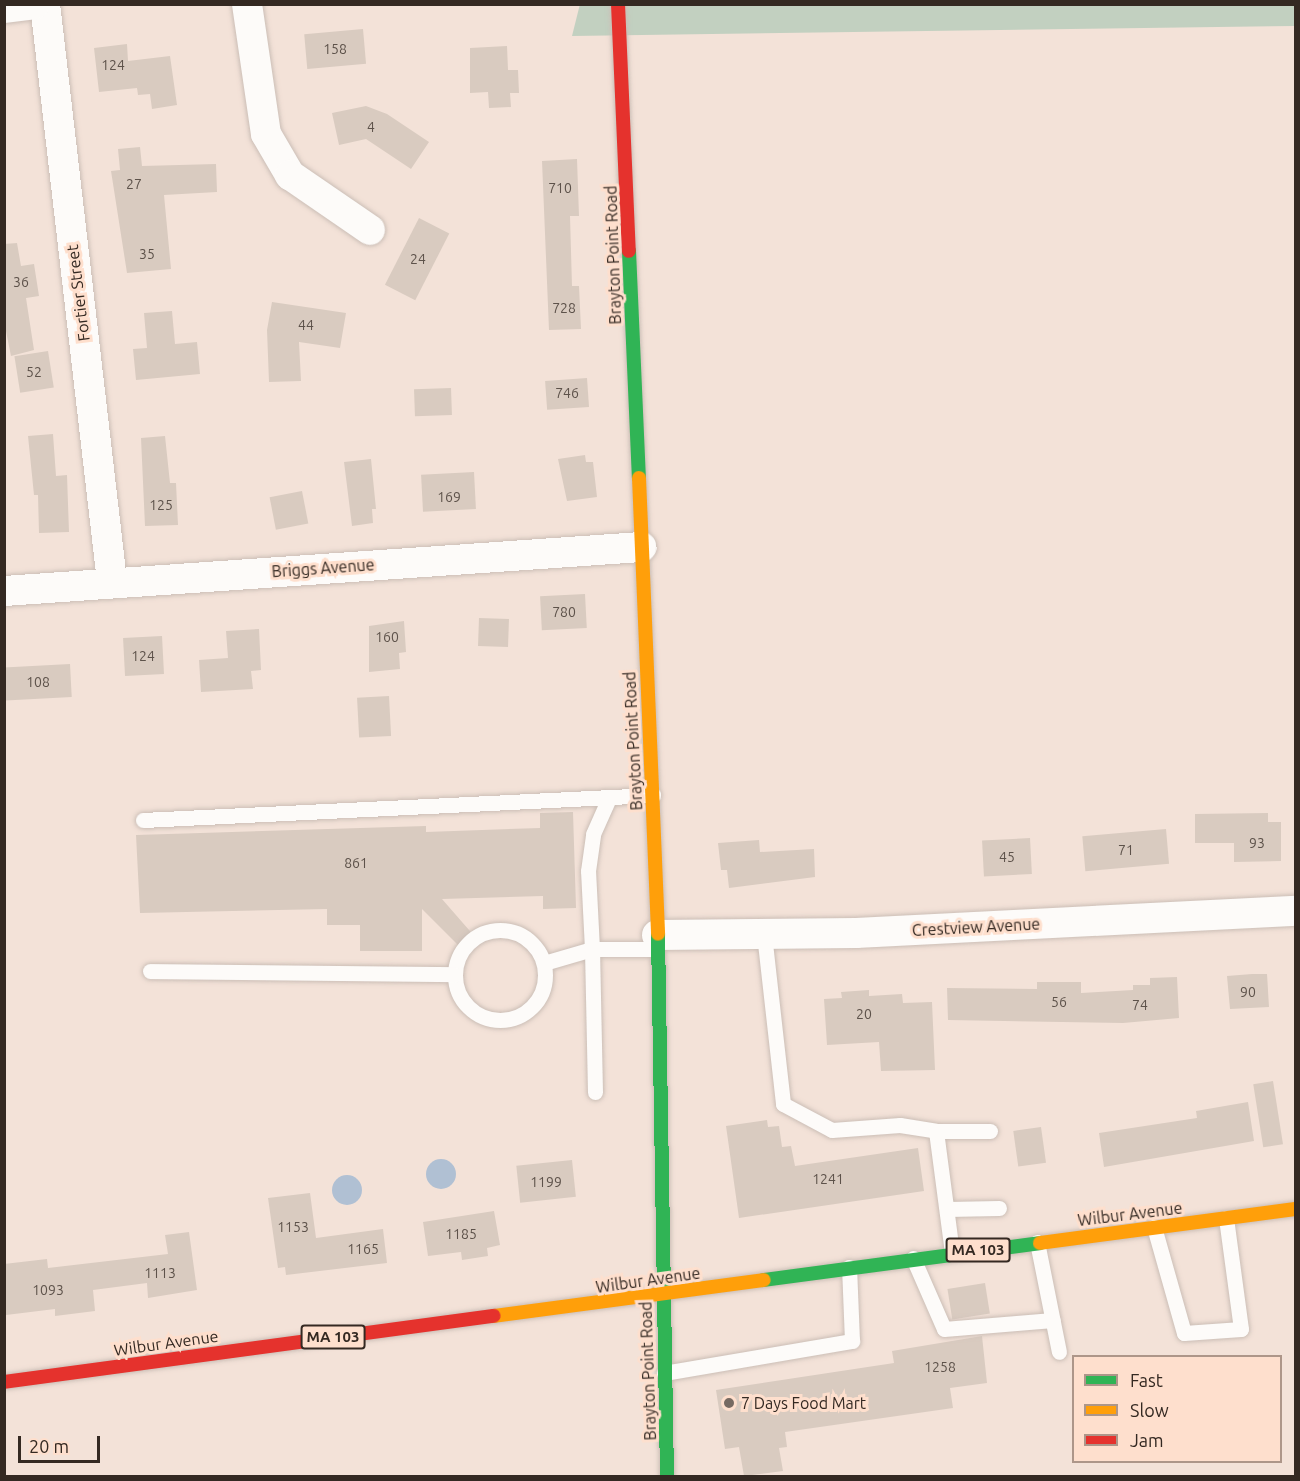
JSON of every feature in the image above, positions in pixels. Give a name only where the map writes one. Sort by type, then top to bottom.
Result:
[{"type":"street","points":[[4,8],[35,4]]},
{"type":"street","name":"Fortier Street","points":[[45,4],[112,581]]},
{"type":"street","points":[[247,4],[266,134],[290,175],[370,230]]},
{"type":"street","name":"Brayton Point Road","points":[[618,4],[653,795],[667,1476]]},
{"type":"street","name":"Briggs Avenue","points":[[4,591],[112,581],[641,547]]},
{"type":"street","name":"Crestview Avenue","points":[[657,942],[764,934],[856,933],[1296,911]]},
{"type":"street","name":"Wilbur Avenue","points":[[4,1382],[662,1296],[913,1258],[1296,1209]]},
{"type":"lane","points":[[143,820],[653,795]]},
{"type":"lane","points":[[596,1092],[588,871],[593,834],[609,798]]},
{"type":"lane","points":[[495,929],[520,934],[531,941],[544,963],[545,982],[538,1000],[529,1010],[505,1020],[492,1020],[469,1009],[456,987],[454,974],[462,949],[471,940],[495,929]]},
{"type":"lane","points":[[764,934],[783,1104],[832,1130],[900,1125],[936,1131],[990,1131]]},
{"type":"lane","points":[[544,963],[592,949],[657,942]]},
{"type":"lane","points":[[150,971],[454,974]]},
{"type":"lane","points":[[936,1131],[952,1253]]},
{"type":"lane","points":[[947,1209],[999,1208]]},
{"type":"lane","points":[[1154,1227],[1184,1333],[1241,1329],[1226,1218]]},
{"type":"lane","points":[[1037,1242],[1059,1352]]},
{"type":"lane","points":[[913,1258],[944,1329],[1053,1320]]},
{"type":"lane","points":[[664,1373],[852,1341],[849,1267]]},
{"type":"green space","points":[[580,4],[1296,5],[1295,26],[572,36]]},
{"type":"water","points":[[441,1159],[451,1164],[456,1174],[451,1184],[441,1189],[431,1184],[426,1174],[431,1164]]},
{"type":"water","points":[[347,1175],[357,1180],[362,1190],[357,1200],[347,1205],[337,1200],[332,1190],[337,1180]]},
{"type":"building","points":[[363,29],[366,64],[307,69],[304,34]]},
{"type":"building","points":[[127,44],[128,61],[170,56],[177,105],[152,109],[150,94],[138,95],[137,88],[99,92],[94,48]]},
{"type":"building","points":[[507,46],[508,70],[518,70],[519,93],[510,93],[511,107],[489,108],[488,92],[470,93],[470,48]]},
{"type":"building","points":[[366,106],[387,114],[429,142],[411,169],[366,139],[339,145],[332,113]]},
{"type":"building","points":[[140,147],[142,166],[216,164],[217,192],[164,195],[171,269],[127,273],[111,171],[120,170],[118,149]]},
{"type":"building","points":[[577,159],[579,216],[570,216],[572,286],[579,286],[581,329],[549,330],[542,161]]},
{"type":"building","points":[[419,218],[449,233],[415,300],[385,285]]},
{"type":"building","points":[[17,243],[21,266],[34,264],[39,296],[26,298],[34,350],[11,356],[4,321],[4,244]]},
{"type":"building","points":[[272,302],[346,313],[340,348],[299,342],[301,381],[269,382],[267,330]]},
{"type":"building","points":[[172,311],[175,344],[197,342],[200,374],[136,380],[133,349],[147,348],[144,313]]},
{"type":"building","points":[[48,351],[54,388],[20,393],[14,356]]},
{"type":"building","points":[[587,378],[589,407],[547,410],[545,381]]},
{"type":"building","points":[[451,388],[452,415],[415,416],[414,389]]},
{"type":"building","points":[[53,434],[56,476],[67,475],[69,532],[39,533],[38,495],[34,495],[28,436]]},
{"type":"building","points":[[165,436],[170,483],[176,483],[178,525],[145,526],[141,438]]},
{"type":"building","points":[[585,455],[586,462],[593,462],[597,497],[567,501],[558,459]]},
{"type":"building","points":[[371,459],[376,509],[372,509],[373,523],[352,526],[344,462]]},
{"type":"building","points":[[474,472],[476,509],[423,512],[421,475]]},
{"type":"building","points":[[302,491],[308,523],[276,530],[270,497]]},
{"type":"building","points":[[585,594],[587,628],[542,630],[540,596]]},
{"type":"building","points":[[479,618],[509,619],[508,647],[478,646]]},
{"type":"building","points":[[404,621],[406,652],[399,653],[400,669],[369,672],[369,626]]},
{"type":"building","points":[[259,629],[261,670],[251,671],[253,689],[201,692],[199,660],[228,658],[226,631]]},
{"type":"building","points":[[162,636],[164,674],[125,676],[123,638]]},
{"type":"building","points":[[70,664],[72,697],[6,700],[4,667]]},
{"type":"building","points":[[389,696],[391,736],[359,738],[357,698]]},
{"type":"building","points":[[573,812],[576,908],[543,909],[543,896],[442,899],[476,938],[463,950],[422,909],[422,951],[360,951],[360,925],[327,925],[327,909],[140,913],[136,835],[426,826],[426,832],[540,828],[540,813]]},
{"type":"building","points":[[1268,813],[1268,822],[1281,822],[1281,861],[1234,862],[1234,843],[1195,843],[1195,814]]},
{"type":"building","points":[[1166,829],[1169,864],[1085,871],[1082,836]]},
{"type":"building","points":[[1030,838],[1032,874],[984,876],[982,841]]},
{"type":"building","points":[[759,840],[760,852],[814,849],[815,877],[729,888],[727,870],[721,870],[718,843]]},
{"type":"building","points":[[1267,974],[1269,1007],[1230,1009],[1227,976]]},
{"type":"building","points":[[1177,977],[1179,1018],[1123,1023],[948,1020],[947,988],[1037,989],[1037,982],[1081,982],[1081,993],[1133,990],[1133,985],[1150,985],[1150,978]]},
{"type":"building","points":[[869,990],[869,996],[902,994],[903,1003],[932,1002],[935,1070],[881,1071],[879,1042],[827,1045],[824,999],[842,998],[841,992]]},
{"type":"building","points":[[1273,1081],[1283,1144],[1263,1147],[1253,1084]]},
{"type":"building","points":[[1248,1102],[1254,1141],[1104,1167],[1099,1133],[1197,1118],[1196,1111]]},
{"type":"building","points":[[767,1120],[768,1127],[779,1126],[782,1147],[791,1146],[795,1166],[918,1148],[924,1191],[739,1218],[726,1126]]},
{"type":"building","points":[[1041,1127],[1046,1163],[1018,1167],[1013,1131]]},
{"type":"building","points":[[572,1160],[576,1197],[520,1203],[516,1166]]},
{"type":"building","points":[[310,1193],[316,1238],[383,1229],[387,1263],[286,1275],[285,1267],[278,1268],[268,1198]]},
{"type":"building","points":[[494,1211],[500,1245],[487,1248],[488,1256],[462,1260],[461,1252],[428,1256],[423,1222]]},
{"type":"building","points":[[189,1232],[197,1290],[148,1298],[147,1283],[93,1290],[95,1311],[55,1316],[55,1309],[6,1315],[4,1264],[47,1259],[48,1268],[168,1254],[165,1235]]},
{"type":"building","points":[[985,1283],[990,1314],[952,1320],[947,1289]]},
{"type":"building","points":[[982,1336],[987,1383],[950,1388],[953,1408],[785,1432],[787,1447],[779,1448],[783,1471],[744,1476],[739,1447],[725,1449],[716,1390],[894,1363],[892,1351]]},
{"type":"traffic: fast","points":[[629,251],[639,478]]},
{"type":"traffic: fast","points":[[658,934],[667,1476]]},
{"type":"traffic: fast","points":[[764,1280],[1040,1243]]},
{"type":"traffic: slow","points":[[639,478],[658,934]]},
{"type":"traffic: slow","points":[[1040,1243],[1296,1209]]},
{"type":"traffic: slow","points":[[494,1316],[764,1280]]},
{"type":"traffic: jam","points":[[618,4],[629,251]]},
{"type":"traffic: jam","points":[[4,1382],[494,1316]]},
{"type":"place","name":"7 Days Food Mart","points":[[729,1403]]}]
